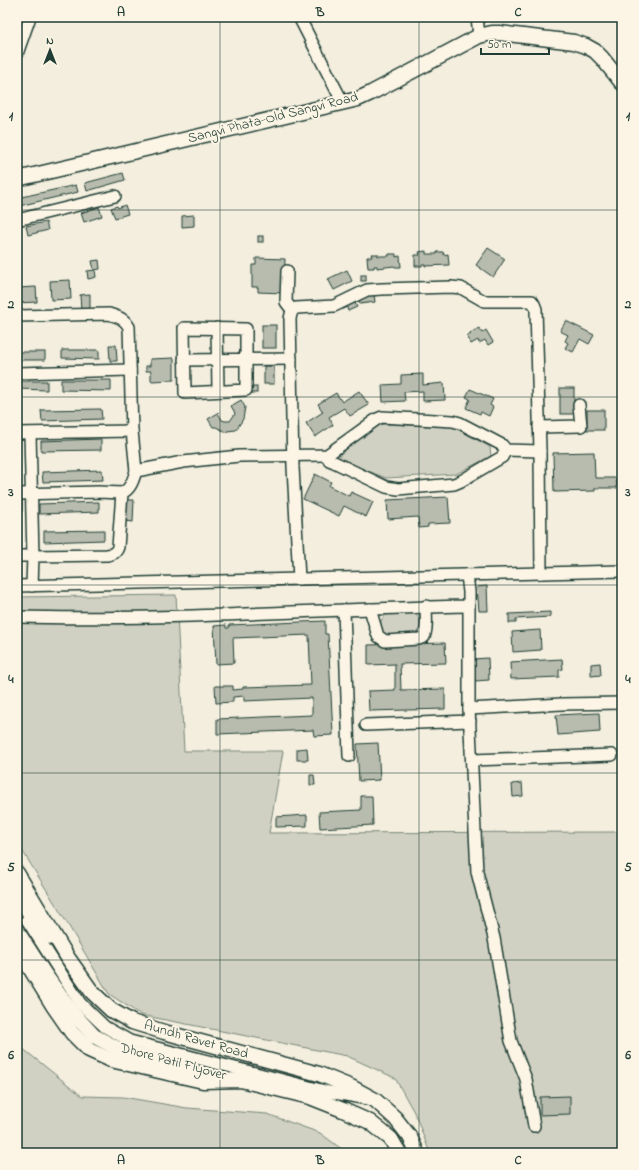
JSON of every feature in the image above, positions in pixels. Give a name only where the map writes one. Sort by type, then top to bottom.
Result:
[{"type":"main road","name":"Sangvi Phata-Old Sangvi Road","points":[[17,179],[358,99],[479,36],[492,33],[574,42],[586,46],[602,58],[622,83]]},
{"type":"main road","name":"Aundh Ravet Road","points":[[17,873],[68,958],[92,992],[111,1010],[132,1022],[319,1074],[351,1087],[375,1100],[399,1122],[410,1137],[416,1153]]},
{"type":"main road","points":[[17,893],[36,924],[61,945]]},
{"type":"main road","name":"Dhore Patil Flyover","points":[[17,931],[71,1011],[94,1036],[124,1052],[194,1063],[241,1080]]},
{"type":"main road","name":"Aundh Ravet Road","points":[[17,947],[72,1034],[89,1050],[111,1060],[203,1081],[241,1080],[310,1097],[370,1122],[391,1139],[399,1153]]},
{"type":"street","points":[[17,54],[30,17]]},
{"type":"street","points":[[299,17],[343,103]]},
{"type":"street","points":[[476,17],[479,36]]},
{"type":"street","points":[[17,220],[115,196]]},
{"type":"street","points":[[287,271],[286,302],[292,310],[290,319],[293,456],[299,579]]},
{"type":"street","points":[[292,310],[296,308],[334,306],[361,292],[382,289],[451,287],[461,288],[484,301],[532,301],[536,309],[540,451],[541,573]]},
{"type":"street","points":[[17,316],[109,314],[125,321],[129,327],[132,432],[136,471],[130,488],[122,493],[98,492],[17,494]]},
{"type":"street","points":[[184,328],[246,329],[247,360],[246,390],[185,393],[184,328]]},
{"type":"street","points":[[217,328],[218,391]]},
{"type":"street","points":[[184,360],[291,359]]},
{"type":"street","points":[[17,373],[130,370]]},
{"type":"street","points":[[539,427],[581,426],[579,405]]},
{"type":"street","points":[[136,471],[183,462],[239,456],[327,455],[377,419],[382,418],[453,421],[460,423],[502,445],[506,450],[540,451]]},
{"type":"street","points":[[17,433],[132,432]]},
{"type":"street","points":[[30,434],[32,586]]},
{"type":"street","points":[[327,455],[330,460],[386,487],[398,489],[454,484],[502,457],[506,450]]},
{"type":"street","points":[[17,556],[112,554],[116,552],[118,547],[122,493]]},
{"type":"street","points":[[17,586],[622,571]]},
{"type":"street","points":[[467,575],[469,592],[469,709],[477,872],[494,938],[511,1041],[526,1079],[534,1126]]},
{"type":"street","points":[[17,617],[93,618],[210,616],[426,606],[469,606]]},
{"type":"street","points":[[370,609],[378,636],[385,641],[412,640],[424,637],[426,628],[426,606]]},
{"type":"street","points":[[344,610],[349,756]]},
{"type":"street","points":[[469,709],[562,704],[622,703]]},
{"type":"street","points":[[366,725],[470,721]]},
{"type":"street","points":[[472,760],[612,755]]},
{"type":"street","points":[[17,905],[80,1003],[105,1027],[130,1041],[194,1063],[329,1092],[375,1100]]},
{"type":"street","points":[[329,1092],[370,1122]]},
{"type":"shaded area","points":[[381,424],[454,427],[490,447],[491,456],[456,474],[386,478],[340,460],[340,453]]},
{"type":"shaded area","points":[[176,595],[184,751],[283,751],[269,833],[622,832],[622,1153],[430,1153],[415,1114],[395,1078],[347,1056],[141,1015],[109,994],[17,842],[17,597]]},
{"type":"shaded area","points":[[412,613],[417,616],[420,622],[420,630],[416,633],[403,636],[386,635],[383,633],[380,624],[384,616],[387,614]]},
{"type":"shaded area","points":[[17,1044],[82,1096],[123,1097],[187,1108],[267,1114],[320,1133],[347,1153],[17,1153]]},
{"type":"building","points":[[123,173],[125,180],[87,191],[85,183]]},
{"type":"building","points":[[76,185],[78,192],[19,206],[17,198]]},
{"type":"building","points":[[125,205],[128,214],[115,218],[111,208],[117,206],[118,208]]},
{"type":"building","points":[[99,207],[102,216],[84,222],[81,213]]},
{"type":"building","points":[[194,215],[194,226],[182,227],[182,216]]},
{"type":"building","points":[[46,222],[48,230],[28,235],[26,226]]},
{"type":"building","points":[[258,236],[263,236],[263,242],[258,242]]},
{"type":"building","points":[[488,248],[505,259],[493,277],[476,265]]},
{"type":"building","points":[[426,251],[426,254],[437,254],[437,252],[443,252],[444,255],[448,254],[449,265],[425,266],[425,264],[422,264],[422,266],[415,266],[415,255],[420,255],[419,252]]},
{"type":"building","points":[[371,254],[378,254],[378,256],[389,256],[389,254],[396,254],[396,257],[400,256],[401,267],[394,266],[377,268],[377,266],[374,266],[374,268],[368,268],[367,257],[372,257]]},
{"type":"building","points":[[256,258],[285,259],[284,293],[258,292],[258,287],[252,287],[252,265],[256,265]]},
{"type":"building","points":[[99,260],[100,269],[94,270],[92,261]]},
{"type":"building","points":[[95,270],[96,277],[88,279],[87,271]]},
{"type":"building","points":[[347,270],[352,281],[334,290],[328,279]]},
{"type":"building","points":[[361,275],[366,275],[366,281],[361,281]]},
{"type":"building","points":[[70,280],[71,299],[51,300],[50,281]]},
{"type":"building","points":[[36,287],[37,302],[17,303],[17,288]]},
{"type":"building","points":[[90,294],[90,309],[81,310],[80,295]]},
{"type":"building","points":[[374,295],[375,302],[360,304],[359,297]]},
{"type":"building","points":[[353,299],[357,307],[348,311],[345,303]]},
{"type":"building","points":[[566,321],[594,335],[589,344],[580,339],[573,352],[565,348],[568,343],[565,341],[568,335],[560,331]]},
{"type":"building","points":[[262,325],[276,325],[276,348],[262,348]]},
{"type":"building","points":[[479,328],[482,333],[486,330],[493,342],[488,345],[485,340],[479,343],[478,340],[471,344],[467,336]]},
{"type":"building","points":[[109,345],[116,345],[117,361],[110,361]]},
{"type":"building","points":[[62,350],[99,350],[99,359],[62,358]]},
{"type":"building","points":[[17,352],[45,352],[45,360],[17,360]]},
{"type":"building","points":[[174,358],[174,380],[151,381],[151,371],[146,371],[146,366],[150,366],[150,359]]},
{"type":"building","points":[[264,366],[274,366],[274,384],[264,384]]},
{"type":"building","points":[[423,374],[423,385],[444,383],[445,400],[423,401],[423,391],[404,392],[405,401],[383,402],[382,385],[401,384],[401,375]]},
{"type":"building","points":[[61,380],[111,380],[111,391],[61,390]]},
{"type":"building","points":[[17,381],[47,381],[47,390],[17,389]]},
{"type":"building","points":[[248,387],[257,387],[257,393],[248,393]]},
{"type":"building","points":[[560,388],[574,388],[574,414],[560,414]]},
{"type":"building","points":[[470,389],[493,399],[490,405],[493,407],[489,416],[466,408],[470,399],[466,397]]},
{"type":"building","points":[[359,391],[369,405],[350,416],[344,408],[329,417],[333,425],[315,437],[306,423],[323,412],[318,404],[336,393],[342,402]]},
{"type":"building","points":[[241,400],[245,407],[243,419],[236,430],[226,432],[213,427],[208,419],[218,413],[222,420],[230,421],[235,414],[231,406]]},
{"type":"building","points":[[101,409],[102,419],[42,421],[41,410]]},
{"type":"building","points":[[587,410],[604,410],[604,430],[587,430]]},
{"type":"building","points":[[101,439],[101,450],[41,451],[41,441]]},
{"type":"building","points":[[594,452],[595,478],[616,478],[617,488],[595,488],[595,491],[554,492],[553,453]]},
{"type":"building","points":[[17,470],[19,470],[20,480],[17,481]]},
{"type":"building","points":[[102,470],[103,480],[43,482],[42,472]]},
{"type":"building","points":[[315,474],[331,482],[329,486],[349,496],[351,492],[373,502],[366,517],[344,506],[339,516],[303,499]]},
{"type":"building","points":[[448,497],[450,523],[428,524],[428,527],[419,528],[418,517],[388,519],[387,500]]},
{"type":"building","points":[[126,500],[134,500],[133,522],[125,521]]},
{"type":"building","points":[[17,501],[22,501],[22,511],[17,511]]},
{"type":"building","points":[[99,502],[99,512],[39,514],[39,504]]},
{"type":"building","points":[[104,530],[104,540],[44,542],[44,531]]},
{"type":"building","points":[[17,532],[20,532],[20,542],[17,542]]},
{"type":"building","points":[[487,586],[488,611],[479,611],[477,587]]},
{"type":"building","points":[[550,612],[550,617],[516,619],[516,623],[509,623],[509,614]]},
{"type":"building","points":[[325,621],[325,634],[328,634],[333,735],[314,736],[313,730],[217,734],[217,719],[312,715],[312,698],[244,701],[244,696],[233,697],[233,702],[216,703],[215,686],[233,686],[233,690],[243,689],[243,687],[311,685],[309,635],[233,638],[234,663],[216,664],[214,626],[226,625],[226,628],[229,628],[229,625]]},
{"type":"building","points":[[540,630],[541,650],[513,652],[512,632]]},
{"type":"building","points":[[445,643],[446,663],[400,664],[401,690],[445,689],[445,709],[369,711],[368,691],[395,690],[395,664],[368,665],[368,645]]},
{"type":"building","points":[[488,658],[489,680],[475,681],[473,659]]},
{"type":"building","points":[[562,659],[563,669],[559,670],[559,677],[511,679],[510,662]]},
{"type":"building","points":[[600,663],[601,675],[591,676],[591,664]]},
{"type":"building","points":[[599,713],[600,732],[558,735],[556,715]]},
{"type":"building","points":[[378,743],[380,780],[359,781],[357,744]]},
{"type":"building","points":[[307,748],[308,760],[297,760],[297,749]]},
{"type":"building","points":[[310,775],[314,775],[315,785],[310,785]]},
{"type":"building","points":[[522,783],[523,796],[513,797],[512,784]]},
{"type":"building","points":[[361,796],[372,796],[373,825],[320,828],[319,812],[361,810]]},
{"type":"building","points":[[307,815],[307,826],[276,827],[276,817]]},
{"type":"building","points":[[570,1096],[570,1114],[540,1115],[540,1097]]}]
